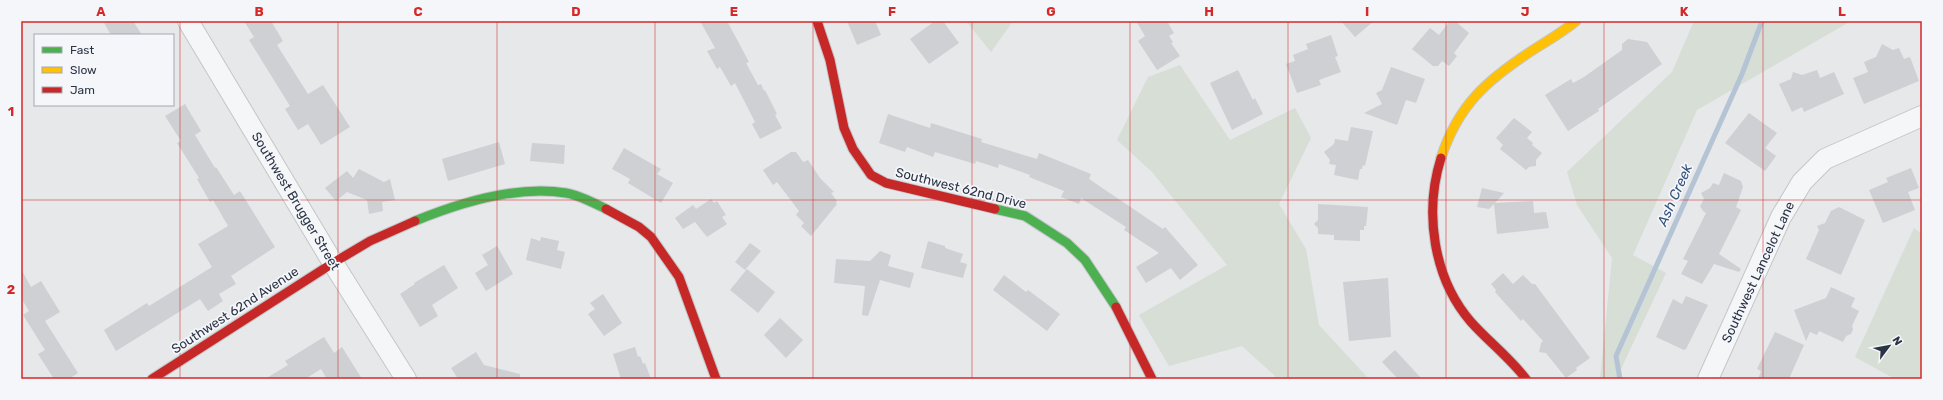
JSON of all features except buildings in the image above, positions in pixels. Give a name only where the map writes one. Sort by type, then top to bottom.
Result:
[{"type":"street","name":"Southwest Brugger Street","points":[[188,21],[333,263],[406,379]]},
{"type":"street","name":"Southwest 62nd Drive","points":[[817,21],[830,60],[844,128],[853,149],[872,175],[886,183],[1025,216],[1046,228],[1067,243],[1086,260],[1122,316],[1152,379]]},
{"type":"street","points":[[1526,379],[1518,369],[1475,327],[1456,300],[1442,270],[1434,237],[1431,200],[1436,168],[1446,141],[1459,117],[1476,94],[1504,69],[1576,21]]},
{"type":"street","name":"Southwest Lancelot Lane","points":[[1708,379],[1781,217],[1802,182],[1825,159],[1922,116]]},
{"type":"street","points":[[333,263],[376,238],[442,210],[484,198],[507,194],[550,191],[568,193],[596,204],[639,227],[651,237],[679,277],[716,379]]},
{"type":"street","name":"Southwest 62nd Avenue","points":[[152,379],[333,263]]},
{"type":"shaded area","points":[[966,21],[1013,21],[991,52]]},
{"type":"shaded area","points":[[1694,21],[1851,21],[1697,110],[1633,255],[1666,273],[1621,369],[1622,379],[1600,379],[1612,258],[1577,205],[1567,172],[1672,72]]},
{"type":"shaded area","points":[[1180,65],[1230,140],[1295,108],[1311,138],[1279,204],[1306,249],[1319,325],[1369,379],[1274,379],[1275,376],[1242,346],[1169,366],[1139,315],[1227,265],[1152,172],[1117,140],[1148,77]]},
{"type":"shaded area","points":[[1914,228],[1922,234],[1922,379],[1895,379],[1855,357]]},
{"type":"waterway","name":"Ash Creek","points":[[1620,379],[1616,356],[1742,74],[1762,21]]},
{"type":"traffic: fast","points":[[415,221],[469,202],[489,197],[528,191],[548,191],[571,194],[606,209]]},
{"type":"traffic: fast","points":[[995,209],[1025,216],[1067,243],[1085,260],[1116,307]]},
{"type":"traffic: slow","points":[[1441,158],[1456,123],[1465,108],[1476,95],[1502,72],[1576,21]]},
{"type":"traffic: jam","points":[[817,21],[830,60],[844,128],[853,149],[871,175],[886,183],[995,209]]},
{"type":"traffic: jam","points":[[1441,158],[1433,200],[1435,244],[1440,265],[1458,305],[1471,322],[1526,379]]},
{"type":"traffic: jam","points":[[606,209],[639,227],[651,237],[679,277],[716,379]]},
{"type":"traffic: jam","points":[[152,379],[333,263],[370,241],[415,221]]},
{"type":"traffic: jam","points":[[1116,307],[1152,379]]}]
